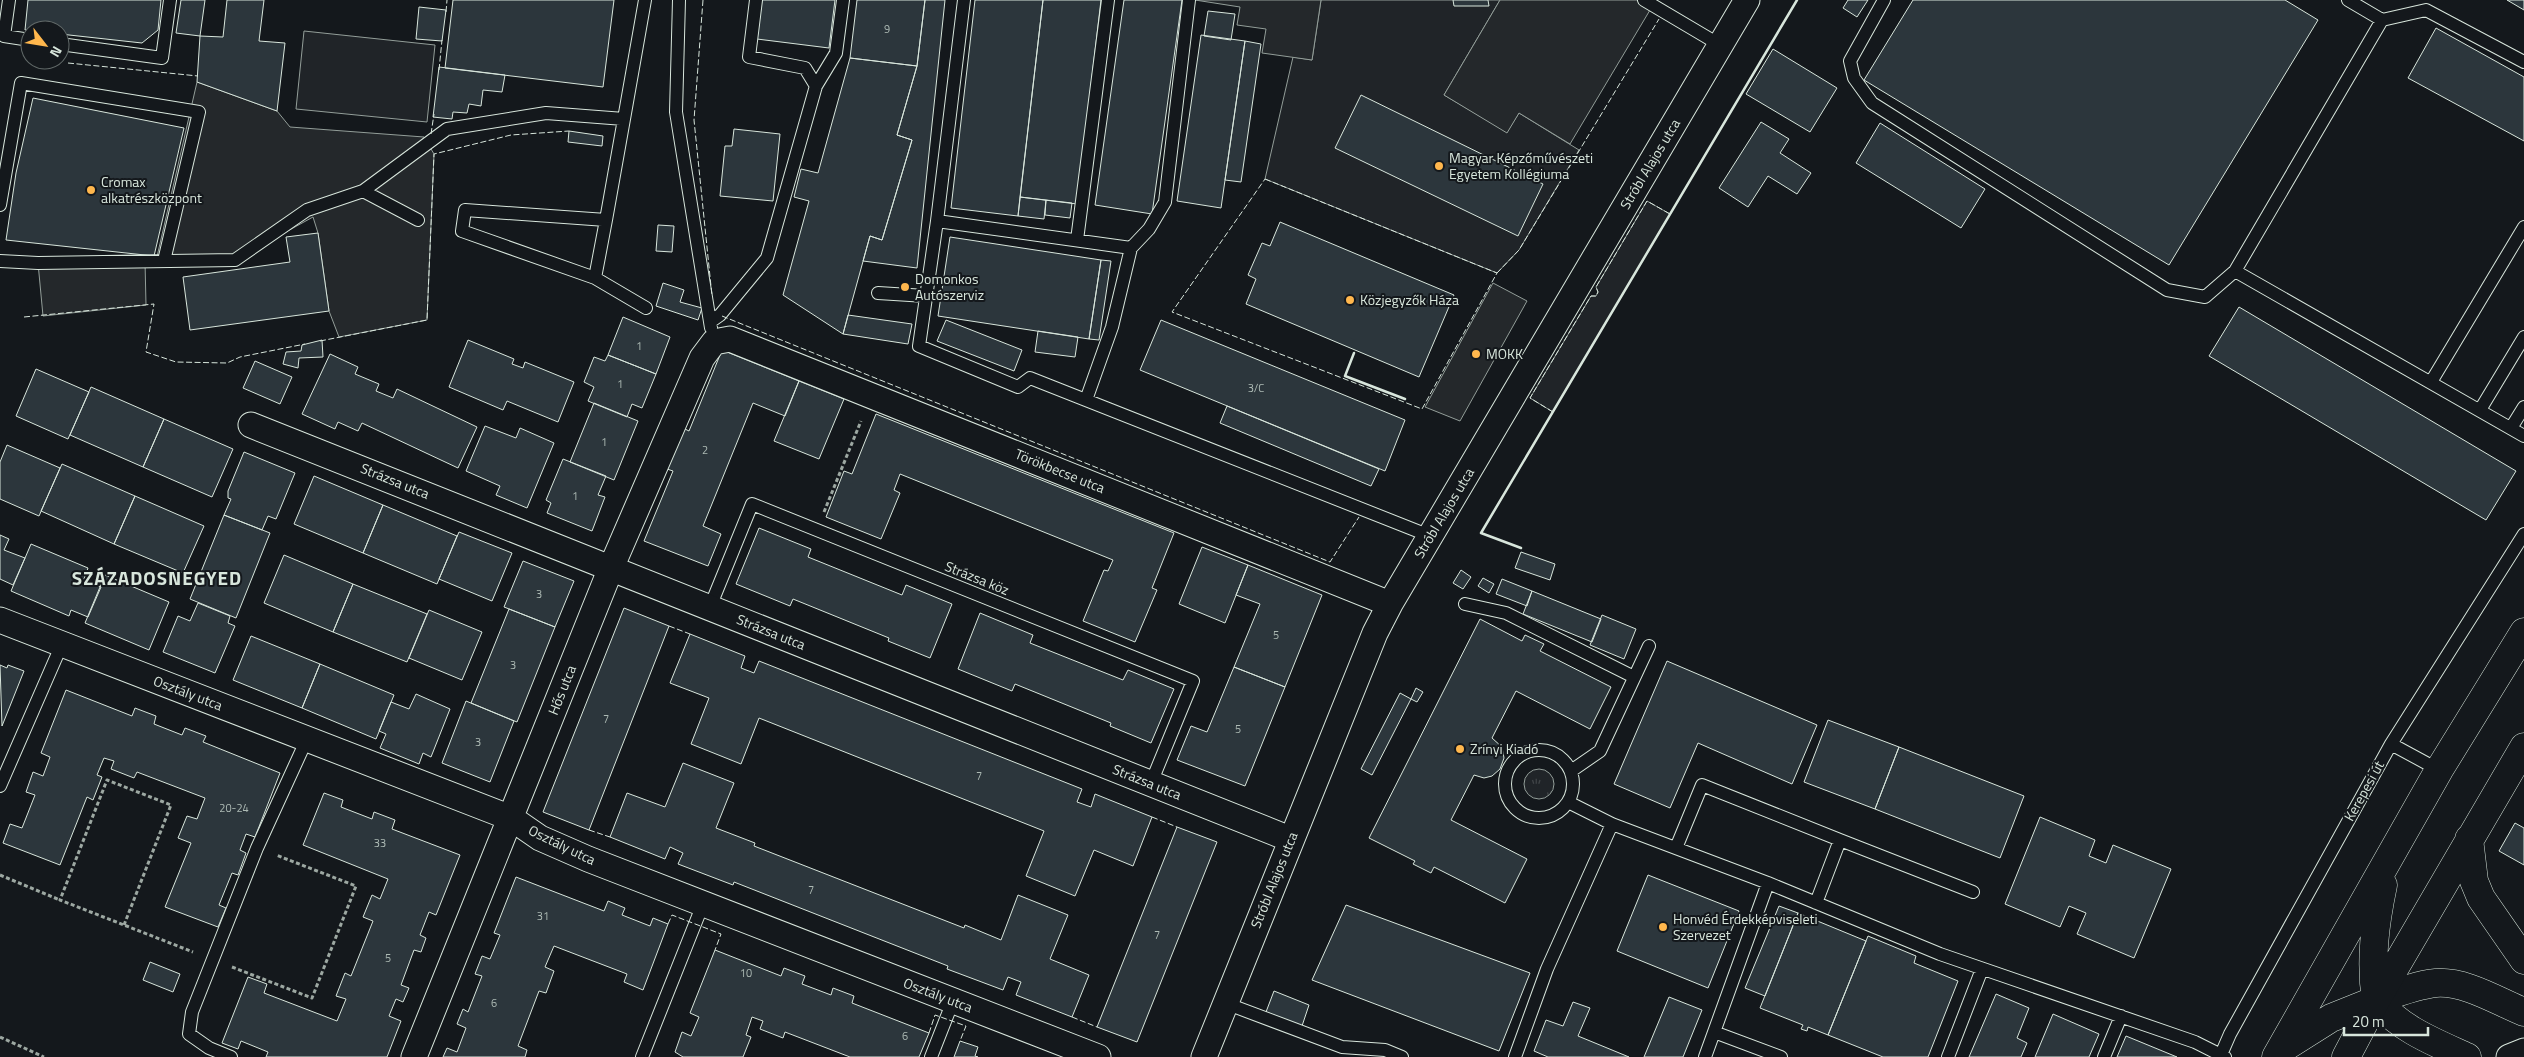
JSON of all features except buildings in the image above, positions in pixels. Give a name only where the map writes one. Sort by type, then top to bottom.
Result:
[{"type":"main road","points":[[2277,1054],[2439,770],[2524,632]]},
{"type":"main road","points":[[2346,1057],[2376,1000],[2469,839],[2514,776],[2524,747]]},
{"type":"main road","points":[[2469,839],[2474,881],[2481,898],[2524,960]]},
{"type":"main road","points":[[2387,860],[2376,918],[2373,979],[2376,1000],[2398,1021],[2415,1033],[2467,1057]]},
{"type":"main road","points":[[2277,1054],[2304,1034],[2331,1018],[2417,986],[2438,983],[2473,990],[2524,1012]]},
{"type":"street","name":"Stróbl Alajos utca","points":[[1204,1057],[1290,839],[1375,633],[1390,604],[1747,0]]},
{"type":"street","name":"Törökbecse utca","points":[[718,335],[871,394],[1390,604]]},
{"type":"street","name":"Hős utca","points":[[414,1057],[611,568],[702,358],[718,335]]},
{"type":"street","name":"Strázsa utca","points":[[251,424],[1290,839]]},
{"type":"street","name":"Osztály utca","points":[[0,620],[511,818],[540,838],[703,904],[1098,1057]]},
{"type":"street","points":[[2509,1057],[2524,1051]]},
{"type":"lane","points":[[9,0],[4,36],[20,38]]},
{"type":"lane","points":[[70,45],[162,58],[170,0]]},
{"type":"lane","points":[[595,278],[646,0]]},
{"type":"lane","points":[[679,0],[676,112],[718,335]]},
{"type":"lane","points":[[756,0],[749,57],[805,68],[816,86]]},
{"type":"lane","points":[[718,335],[720,314],[767,258],[816,86],[836,53],[843,0]]},
{"type":"lane","points":[[964,0],[937,221],[919,346],[1018,387],[1030,378],[1430,536]]},
{"type":"lane","points":[[1077,240],[1108,0]]},
{"type":"lane","points":[[1086,400],[1112,328],[1131,248],[1150,229],[1165,202],[1190,0]]},
{"type":"lane","points":[[1644,0],[1720,46]]},
{"type":"lane","points":[[1884,0],[1850,61],[1854,78],[1872,103],[2167,290],[2205,297],[2235,271],[2382,20]]},
{"type":"lane","points":[[2348,0],[2382,20],[2426,10],[2524,62]]},
{"type":"lane","points":[[0,205],[21,83],[199,112],[164,261]]},
{"type":"lane","points":[[0,260],[38,263],[235,260],[307,210],[363,191],[447,128],[546,114],[624,119]]},
{"type":"lane","points":[[363,191],[418,220]]},
{"type":"lane","points":[[606,220],[465,210],[462,231],[595,278],[646,308]]},
{"type":"lane","points":[[937,221],[1131,248]]},
{"type":"lane","points":[[2431,382],[2524,226]]},
{"type":"lane","points":[[2235,271],[2524,436]]},
{"type":"lane","points":[[878,293],[926,296]]},
{"type":"lane","points":[[2480,410],[2524,338]]},
{"type":"lane","points":[[2511,428],[2524,407]]},
{"type":"lane","name":"Strázsa köz","points":[[710,607],[752,504],[818,530],[1193,681],[1151,783]]},
{"type":"lane","name":"Kerepesi út","points":[[2222,1056],[2300,906],[2391,744],[2524,534]]},
{"type":"lane","points":[[1465,604],[1506,613],[1634,677]]},
{"type":"lane","points":[[0,786],[62,644]]},
{"type":"lane","points":[[1571,771],[1600,751],[1649,646]]},
{"type":"lane","points":[[231,1057],[209,1048],[189,1034],[192,1012],[257,848],[307,739]]},
{"type":"lane","points":[[2391,744],[2439,770]]},
{"type":"lane","points":[[1547,750],[1561,757],[1571,771],[1573,787],[1568,802],[1556,814],[1540,818],[1524,814],[1512,804],[1506,789],[1507,773],[1516,759],[1530,751],[1547,750]]},
{"type":"lane","points":[[1676,848],[1702,785],[1973,892]]},
{"type":"lane","points":[[1568,802],[1612,824],[1768,883],[1940,954],[2195,1042],[2222,1056]]},
{"type":"lane","points":[[1515,1057],[1547,969],[1612,824]]},
{"type":"lane","points":[[1816,903],[1840,840]]},
{"type":"lane","points":[[1705,1057],[1768,883]]},
{"type":"lane","points":[[642,1057],[703,904]]},
{"type":"lane","points":[[1948,1057],[1982,969]]},
{"type":"lane","points":[[931,1057],[953,1001]]},
{"type":"lane","points":[[1225,1003],[1342,1047],[1385,1050],[1402,1057]]},
{"type":"lane","points":[[2104,1057],[2122,1016]]},
{"type":"lane","points":[[1714,1032],[1781,1057]]},
{"type":"path","points":[[818,530],[871,394]]},
{"type":"path","points":[[60,900],[107,780],[171,805],[124,924]]},
{"type":"path","points":[[0,875],[312,998],[356,886],[257,848]]},
{"type":"path","points":[[0,1037],[44,1057]]},
{"type":"green space","points":[[1321,0],[1500,0],[1444,95],[1507,132],[1519,113],[1579,150],[1519,250],[1497,273],[1265,179],[1293,57],[1312,60]]},
{"type":"green space","points":[[304,31],[435,45],[427,122],[296,109]]},
{"type":"green space","points":[[1647,201],[1670,214],[1553,412],[1530,398],[1591,296],[1596,296],[1598,292],[1596,287]]},
{"type":"green space","points":[[1539,769],[1550,773],[1554,784],[1550,795],[1539,799],[1528,795],[1524,784],[1528,773]]},
{"type":"shaded area","points":[[1195,0],[1321,0],[1312,60],[1262,53],[1266,29],[1237,25],[1240,7]]},
{"type":"shaded area","points":[[1500,0],[1656,0],[1570,144],[1519,113],[1507,133],[1444,95]]},
{"type":"shaded area","points":[[197,82],[277,111],[290,127],[424,137],[434,154],[427,320],[339,337],[329,311],[318,233],[313,217],[235,260],[156,261]]},
{"type":"shaded area","points":[[145,261],[146,305],[43,316],[38,263]]},
{"type":"shaded area","name":"MOKK","points":[[1493,283],[1527,301],[1460,421],[1425,407]]},
{"type":"fence","points":[[446,12],[447,0]]},
{"type":"fence","points":[[703,0],[694,120],[712,296]]},
{"type":"fence","points":[[1497,273],[1519,250],[1659,19]]},
{"type":"fence","points":[[439,70],[442,40]]},
{"type":"fence","points":[[70,63],[198,76]]},
{"type":"fence","points":[[431,134],[434,114]]},
{"type":"fence","points":[[320,341],[427,320],[434,154],[511,135],[569,131]]},
{"type":"fence","points":[[1265,179],[1497,273],[1422,409],[1172,312],[1265,179]]},
{"type":"fence","points":[[1553,412],[1530,398],[1591,296],[1596,296],[1598,292],[1596,287],[1647,201],[1670,214]]},
{"type":"fence","points":[[24,317],[154,304],[146,352],[176,362],[227,363],[240,357],[305,344]]},
{"type":"fence","points":[[722,316],[1330,562],[1359,517]]},
{"type":"fence","points":[[669,626],[690,634]]},
{"type":"fence","points":[[1152,817],[1177,827]]},
{"type":"fence","points":[[589,830],[610,837]]},
{"type":"fence","points":[[668,924],[672,915],[721,934],[715,950]]},
{"type":"fence","points":[[929,1033],[935,1015],[966,1026],[960,1041]]},
{"type":"fence","points":[[1072,1017],[1097,1027]]},
{"type":"wall","points":[[1521,548],[1481,533],[1797,0]]},
{"type":"wall","points":[[1354,353],[1345,376],[1405,399]]},
{"type":"place","name":"Magyar Képzőművészeti Egyetem Kollégiuma","points":[[1439,166]]},
{"type":"place","name":"Cromax alkatrészközpont","points":[[91,190]]},
{"type":"place","name":"Domonkos Autószerviz","points":[[905,287]]},
{"type":"place","name":"Közjegyzők Háza","points":[[1350,300]]},
{"type":"place","name":"MOKK","points":[[1476,354]]},
{"type":"place","name":"Zrínyi Kiadó","points":[[1460,749]]},
{"type":"place","name":"Honvéd Érdekképviseleti Szervezet","points":[[1663,927]]},
{"type":"district","name":"SZÁZADOSNEGYED","points":[[157,578]]}]
